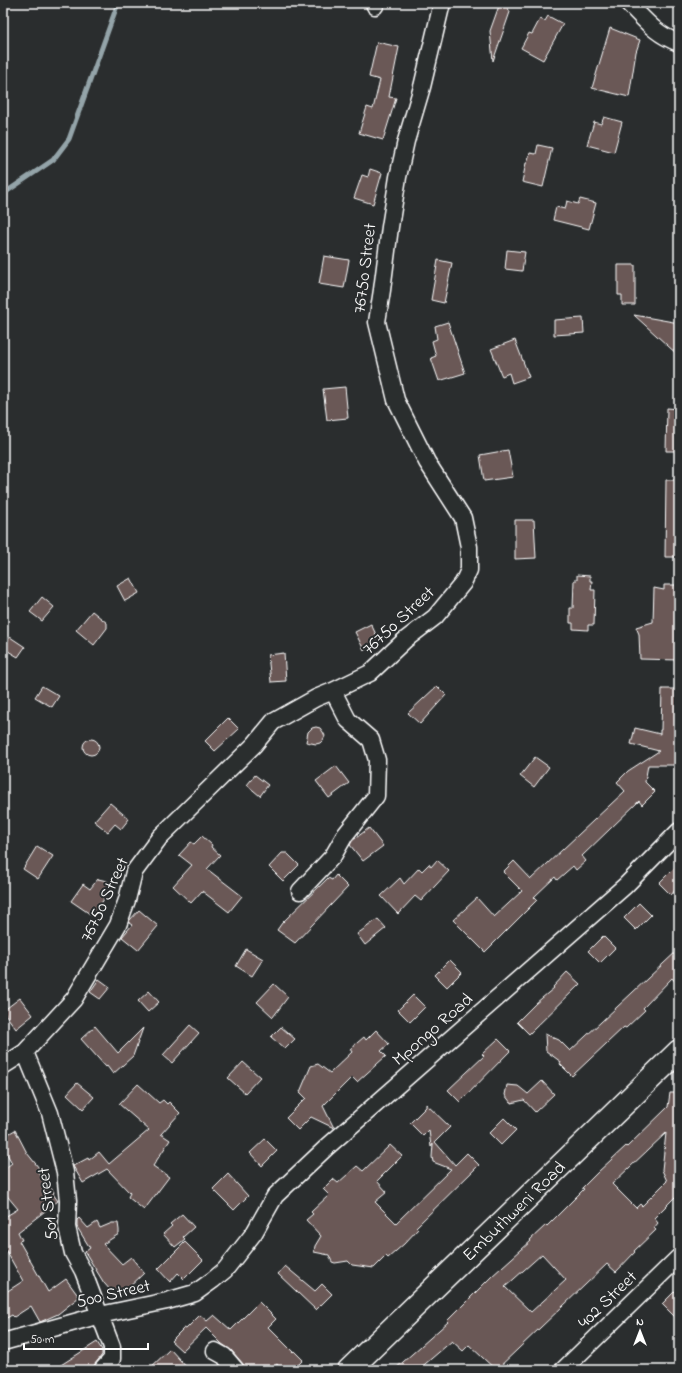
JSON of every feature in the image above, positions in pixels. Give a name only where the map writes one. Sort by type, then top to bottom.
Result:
[{"type":"street","name":"76750 Street","points":[[3,1066],[26,1052],[74,999],[118,925],[127,900],[134,872],[160,837],[254,745],[273,722],[295,708],[370,673],[405,640],[435,617],[463,583],[469,570],[469,547],[463,518],[427,462],[396,400],[376,322],[398,177],[406,141],[422,87],[442,3]]},
{"type":"street","points":[[628,3],[653,29],[665,38],[679,43]]},
{"type":"street","points":[[300,891],[333,856],[345,835],[376,796],[377,760],[371,740],[348,720],[333,691]]},
{"type":"street","name":"Mpongo Road","points":[[225,1270],[254,1233],[275,1196],[328,1147],[625,886],[679,831]]},
{"type":"street","name":"Embuthweni Road","points":[[350,1370],[679,1051]]},
{"type":"street","name":"501 Street","points":[[26,1052],[50,1113],[65,1172],[68,1201],[67,1226],[73,1253],[83,1271],[112,1347],[112,1359],[102,1370]]},
{"type":"street","name":"402 Street","points":[[563,1370],[679,1257]]},
{"type":"street","name":"500 Street","points":[[3,1342],[100,1314],[167,1301],[196,1293],[225,1270]]},
{"type":"street","points":[[215,1351],[224,1356],[236,1370]]},
{"type":"building","points":[[500,3],[505,3],[510,12],[493,61],[490,31]]},
{"type":"building","points":[[548,16],[563,24],[543,60],[521,48],[529,33],[532,34],[540,19],[545,21]]},
{"type":"building","points":[[610,28],[640,40],[636,52],[629,97],[592,88]]},
{"type":"building","points":[[377,42],[399,47],[389,97],[396,98],[383,140],[359,133],[367,107],[373,109],[380,80],[369,77]]},
{"type":"building","points":[[604,117],[622,122],[614,152],[587,145],[594,122],[601,124]]},
{"type":"building","points":[[538,145],[552,148],[543,187],[522,182],[530,153],[536,154]]},
{"type":"building","points":[[370,169],[382,173],[373,204],[354,198],[362,175],[368,177]]},
{"type":"building","points":[[580,199],[596,203],[589,229],[553,220],[556,207],[565,209],[567,201],[578,204]]},
{"type":"building","points":[[507,250],[525,252],[522,271],[505,269]]},
{"type":"building","points":[[324,256],[349,260],[344,288],[319,284]]},
{"type":"building","points":[[438,260],[452,263],[444,303],[431,300]]},
{"type":"building","points":[[618,265],[635,265],[635,305],[622,305],[622,295],[618,295]]},
{"type":"building","points":[[634,315],[679,323],[679,356]]},
{"type":"building","points":[[583,318],[584,333],[554,335],[554,320]]},
{"type":"building","points":[[448,322],[465,373],[439,381],[431,358],[436,356],[432,341],[437,339],[435,326]]},
{"type":"building","points":[[515,340],[529,377],[512,383],[509,373],[502,376],[491,349]]},
{"type":"building","points":[[345,387],[348,418],[327,420],[323,389]]},
{"type":"building","points":[[667,408],[679,409],[679,451],[666,451]]},
{"type":"building","points":[[508,450],[513,477],[484,481],[480,455]]},
{"type":"building","points":[[666,480],[679,480],[679,557],[665,557]]},
{"type":"building","points":[[515,520],[534,520],[536,558],[515,559]]},
{"type":"building","points":[[577,575],[590,576],[590,581],[592,581],[591,590],[595,590],[594,625],[588,625],[588,630],[573,629],[573,623],[570,623],[570,608],[573,608],[574,580],[577,580]]},
{"type":"building","points":[[131,578],[139,593],[125,601],[117,586]]},
{"type":"building","points":[[664,585],[679,585],[679,660],[640,659],[639,634],[636,627],[653,622],[654,588],[664,590]]},
{"type":"building","points":[[42,597],[54,607],[42,621],[30,612]]},
{"type":"building","points":[[92,611],[107,623],[107,628],[94,645],[76,630]]},
{"type":"building","points":[[371,624],[380,643],[364,650],[355,632]]},
{"type":"building","points":[[10,637],[25,647],[18,657],[3,648]]},
{"type":"building","points":[[284,653],[286,681],[271,682],[268,655]]},
{"type":"building","points":[[42,686],[59,696],[52,707],[35,697]]},
{"type":"building","points":[[437,686],[446,695],[420,724],[408,713]]},
{"type":"building","points":[[662,689],[679,689],[679,765],[648,765],[645,782],[655,792],[642,805],[639,801],[582,856],[586,861],[576,870],[573,866],[557,880],[555,877],[534,897],[537,900],[485,952],[453,920],[477,898],[494,917],[522,891],[503,872],[514,861],[531,879],[625,791],[617,782],[628,771],[659,751],[631,744],[635,728],[660,734]]},
{"type":"building","points":[[228,718],[239,729],[215,751],[205,741]]},
{"type":"building","points":[[312,728],[320,728],[323,732],[325,736],[323,740],[316,744],[306,742],[308,732]]},
{"type":"building","points":[[91,739],[98,744],[99,747],[94,754],[91,755],[84,750],[83,747],[88,740]]},
{"type":"building","points":[[535,757],[549,767],[534,787],[520,776]]},
{"type":"building","points":[[336,766],[349,783],[329,798],[316,781]]},
{"type":"building","points":[[255,775],[268,785],[260,796],[247,785]]},
{"type":"building","points":[[110,803],[129,819],[121,829],[115,824],[108,832],[94,821]]},
{"type":"building","points":[[369,828],[383,846],[363,861],[350,845],[352,841]]},
{"type":"building","points":[[202,836],[220,855],[207,869],[242,896],[229,912],[202,891],[191,903],[173,886],[192,865],[179,855],[191,842],[194,844]]},
{"type":"building","points":[[37,846],[53,856],[38,879],[23,869]]},
{"type":"building","points":[[282,853],[287,853],[299,865],[283,881],[269,867]]},
{"type":"building","points":[[437,860],[449,871],[421,901],[415,896],[398,914],[381,896],[400,878],[404,884],[419,868],[422,871],[429,864],[431,867]]},
{"type":"building","points":[[679,863],[679,886],[671,895],[659,883]]},
{"type":"building","points":[[336,875],[348,887],[295,943],[277,930],[282,923],[328,878],[332,880]]},
{"type":"building","points":[[98,879],[107,881],[110,889],[93,916],[71,901],[83,884],[90,889]]},
{"type":"building","points":[[639,903],[651,915],[636,930],[624,918]]},
{"type":"building","points":[[139,910],[158,926],[138,950],[122,937],[132,925],[129,921]]},
{"type":"building","points":[[378,919],[386,928],[365,945],[357,934]]},
{"type":"building","points":[[603,936],[615,948],[600,963],[588,951]]},
{"type":"building","points":[[246,949],[263,959],[252,976],[236,966]]},
{"type":"building","points":[[679,949],[679,986],[672,978],[643,1008],[645,1010],[626,1028],[624,1027],[572,1076],[560,1064],[561,1062],[546,1051],[545,1034],[559,1040],[570,1051]]},
{"type":"building","points":[[450,960],[462,972],[447,987],[435,975]]},
{"type":"building","points":[[567,972],[580,984],[529,1034],[517,1022],[554,988],[553,987]]},
{"type":"building","points":[[99,979],[110,987],[100,999],[90,992]]},
{"type":"building","points":[[274,984],[288,997],[273,1017],[257,1002]]},
{"type":"building","points":[[149,991],[159,1002],[148,1012],[138,1001]]},
{"type":"building","points":[[413,995],[425,1007],[410,1022],[398,1010]]},
{"type":"building","points":[[20,998],[33,1015],[16,1029],[3,1011]]},
{"type":"building","points":[[190,1025],[199,1033],[172,1063],[163,1055]]},
{"type":"building","points":[[95,1026],[118,1053],[143,1028],[133,1056],[113,1074],[81,1039]]},
{"type":"building","points":[[281,1027],[295,1039],[285,1049],[271,1037]]},
{"type":"building","points":[[376,1030],[389,1044],[381,1051],[386,1056],[357,1082],[352,1077],[323,1106],[334,1128],[311,1117],[298,1130],[286,1118],[306,1098],[300,1092],[311,1066],[318,1064],[330,1073],[352,1052],[350,1049],[364,1037],[366,1040]]},
{"type":"building","points":[[498,1039],[510,1051],[460,1102],[448,1090],[484,1056],[482,1054]]},
{"type":"building","points":[[243,1062],[260,1077],[245,1093],[228,1078]]},
{"type":"building","points":[[542,1081],[554,1094],[535,1112],[524,1100],[511,1103],[505,1095],[507,1085],[518,1086],[528,1094]]},
{"type":"building","points":[[77,1083],[94,1097],[83,1109],[67,1094]]},
{"type":"building","points":[[138,1084],[159,1103],[163,1100],[167,1104],[169,1102],[180,1113],[161,1134],[170,1140],[153,1166],[169,1177],[144,1210],[128,1197],[130,1193],[107,1169],[83,1183],[73,1166],[88,1158],[89,1160],[99,1152],[109,1164],[149,1130],[119,1104]]},
{"type":"building","points":[[670,1093],[679,1093],[679,1206],[675,1197],[654,1218],[658,1223],[654,1228],[656,1230],[634,1251],[635,1252],[616,1272],[607,1264],[496,1370],[469,1345],[463,1351],[452,1341],[418,1370],[394,1370],[448,1322],[447,1321],[492,1276],[531,1241],[530,1240],[546,1225],[547,1226],[584,1189],[582,1188],[598,1172],[626,1146],[627,1147],[668,1107]],"holes":[[[666,1133],[662,1170],[667,1181],[642,1206],[640,1204],[636,1208],[612,1184]],[[542,1254],[566,1280],[531,1312],[505,1287]]]},
{"type":"building","points":[[426,1104],[450,1127],[435,1142],[455,1165],[467,1153],[479,1165],[416,1227],[418,1229],[404,1244],[388,1258],[386,1256],[374,1268],[352,1265],[348,1261],[335,1263],[332,1262],[329,1255],[314,1252],[315,1246],[321,1236],[306,1220],[313,1214],[311,1212],[329,1195],[323,1189],[333,1179],[338,1183],[357,1166],[363,1171],[390,1145],[402,1156],[377,1181],[387,1192],[375,1202],[396,1223],[451,1169],[433,1162],[433,1144],[431,1147],[429,1130],[423,1136],[410,1123],[426,1107]]},
{"type":"building","points":[[504,1118],[516,1130],[501,1145],[489,1133]]},
{"type":"building","points":[[15,1130],[27,1153],[39,1168],[36,1170],[54,1192],[53,1194],[58,1201],[18,1232],[22,1240],[19,1241],[48,1292],[66,1279],[79,1297],[58,1314],[40,1322],[31,1306],[14,1317],[12,1315],[3,1320],[3,1294],[23,1281],[3,1245],[3,1218],[18,1209],[3,1191],[3,1170],[12,1163],[3,1147],[3,1137]]},
{"type":"building","points":[[265,1139],[277,1151],[262,1166],[250,1153]]},
{"type":"building","points":[[228,1174],[248,1196],[234,1210],[213,1189]]},
{"type":"building","points":[[182,1214],[194,1227],[183,1237],[185,1239],[175,1247],[163,1234],[172,1226],[170,1224]]},
{"type":"building","points":[[79,1218],[88,1228],[97,1222],[100,1228],[112,1223],[118,1223],[119,1234],[103,1244],[122,1264],[131,1257],[144,1273],[121,1295],[116,1289],[112,1292],[104,1283],[85,1252],[90,1248],[77,1227],[77,1220]]},
{"type":"building","points":[[185,1242],[203,1260],[184,1279],[178,1273],[170,1282],[158,1269]]},
{"type":"building","points":[[285,1266],[315,1291],[322,1284],[332,1294],[316,1310],[278,1274]]},
{"type":"building","points":[[679,1287],[679,1321],[662,1304]]},
{"type":"building","points":[[259,1302],[276,1319],[268,1327],[303,1360],[293,1370],[283,1370],[277,1364],[270,1370],[245,1370],[243,1364],[231,1350],[222,1344],[206,1328],[182,1351],[171,1341],[200,1315],[207,1321],[214,1315],[231,1330]]},
{"type":"building","points":[[97,1342],[102,1350],[102,1355],[95,1364],[93,1370],[53,1370]]},
{"type":"building","points":[[170,1349],[189,1370],[148,1370]]},
{"type":"waterway","points":[[3,194],[53,160],[69,139],[118,3]]}]
